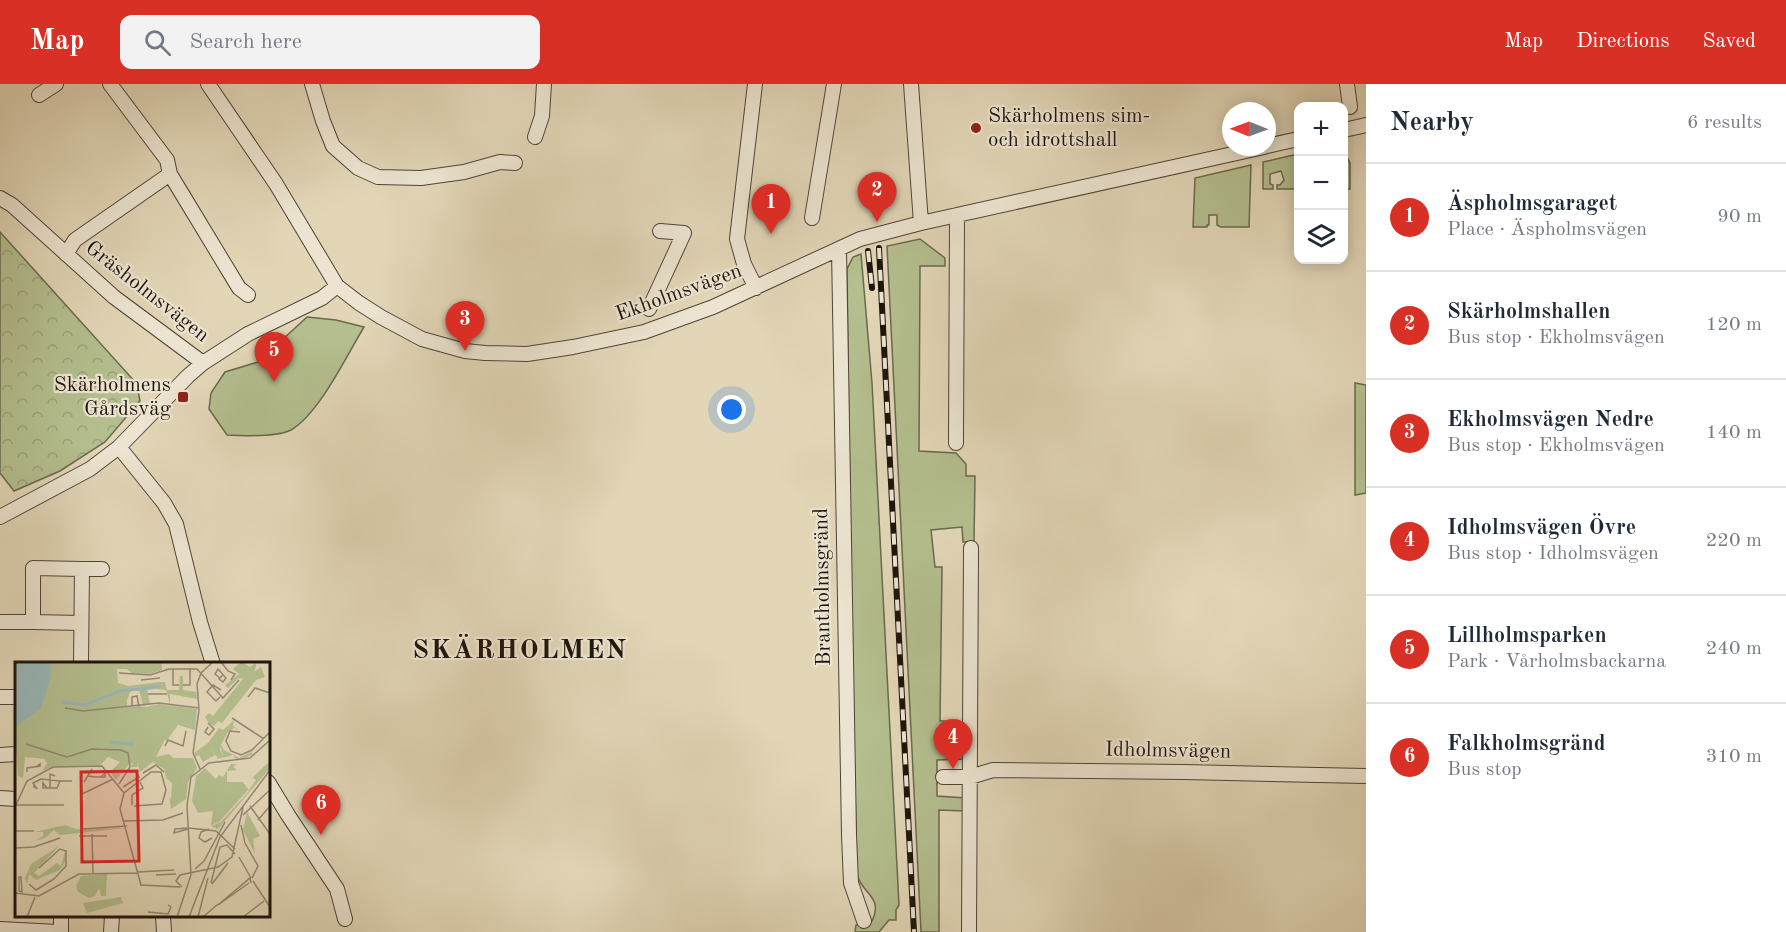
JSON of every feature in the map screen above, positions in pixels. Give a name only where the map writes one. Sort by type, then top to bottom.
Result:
[{"type":"street","points":[[39,95],[56,84]]},
{"type":"street","points":[[110,84],[168,160],[170,174],[239,288],[248,295]]},
{"type":"street","name":"Ekholmsvägen","points":[[208,84],[276,184],[337,286],[381,317],[422,339],[465,351],[505,354],[527,354],[573,347],[644,332],[713,307],[860,239],[921,223],[1224,156]]},
{"type":"street","points":[[312,84],[333,146],[358,168],[378,177],[421,178],[464,172],[500,162],[515,163]]},
{"type":"street","points":[[536,137],[542,116],[543,84]]},
{"type":"street","points":[[755,84],[737,239],[744,264],[756,288]]},
{"type":"street","points":[[812,218],[834,84]]},
{"type":"street","points":[[911,84],[921,223]]},
{"type":"street","points":[[1347,84],[1350,107]]},
{"type":"street","points":[[1348,129],[1366,125]]},
{"type":"street","name":"Ekholmsvägen","points":[[1276,145],[1294,141]]},
{"type":"street","name":"Gräsholmsvägen","points":[[66,255],[75,240],[170,174]]},
{"type":"street","name":"Gräsholmsvägen","points":[[0,198],[12,205],[114,297],[203,363]]},
{"type":"street","points":[[956,443],[957,215]]},
{"type":"street","points":[[648,309],[684,233],[660,231]]},
{"type":"street","name":"Brantholmsgränd","points":[[839,249],[849,835],[851,883],[864,921]]},
{"type":"street","points":[[0,517],[90,469],[119,447],[203,363],[248,334],[322,298],[337,286]]},
{"type":"street","points":[[119,447],[164,502],[176,524],[200,622],[213,662]]},
{"type":"street","points":[[969,932],[971,548]]},
{"type":"street","points":[[33,622],[33,568],[102,569]]},
{"type":"street","points":[[81,662],[82,568]]},
{"type":"street","points":[[0,622],[81,623]]},
{"type":"street","points":[[0,755],[15,754]]},
{"type":"street","name":"Idholmsvägen","points":[[943,777],[970,777],[993,770],[1366,777]]},
{"type":"street","points":[[270,785],[337,889],[345,919]]},
{"type":"street","points":[[0,798],[15,799]]},
{"type":"street","points":[[0,928],[17,931],[60,932],[61,917]]},
{"type":"street","points":[[111,932],[112,917]]},
{"type":"green space","points":[[1294,155],[1294,189],[1277,189],[1277,185],[1284,180],[1281,171],[1270,174],[1270,184],[1273,185],[1273,189],[1263,189],[1263,162]]},
{"type":"green space","points":[[1348,159],[1350,163],[1350,189],[1348,189]]},
{"type":"green space","points":[[1251,165],[1249,227],[1221,227],[1217,225],[1217,215],[1209,215],[1207,227],[1193,227],[1195,178]]},
{"type":"green space","points":[[0,232],[137,384],[140,401],[105,442],[60,471],[14,491],[0,473]]},
{"type":"green space","points":[[920,239],[945,258],[945,266],[920,266],[919,451],[956,453],[966,464],[966,476],[975,476],[974,542],[963,542],[962,527],[931,530],[935,567],[942,567],[940,721],[948,721],[948,733],[939,733],[940,744],[966,745],[966,759],[937,760],[937,796],[965,798],[965,811],[939,810],[939,932],[921,932],[887,246]]},
{"type":"green space","points":[[861,254],[872,383],[899,905],[896,910],[896,920],[889,920],[879,932],[855,932],[856,925],[872,921],[875,913],[874,900],[859,881],[857,874],[852,664],[847,269],[853,257]]},
{"type":"green space","points":[[307,317],[336,320],[364,327],[322,398],[312,411],[291,430],[260,436],[227,435],[209,409],[211,393],[225,372],[258,362]]},
{"type":"green space","points":[[1355,383],[1366,385],[1366,493],[1355,495]]},
{"type":"railway","points":[[879,248],[914,932]]},
{"type":"railway","points":[[868,251],[872,288]]},
{"type":"place","name":"Skärholmens sim- och idrottshall","points":[[976,128]]},
{"type":"place","name":"Skärholmshallen","points":[[877,222]]},
{"type":"place","name":"Äspholmsgaraget","points":[[771,234]]},
{"type":"place","name":"Ekholmsvägen Nedre","points":[[465,351]]},
{"type":"place","name":"Lillholmsparken","points":[[274,382]]},
{"type":"place","name":"Skärholmens Gårdsväg","points":[[183,397]]},
{"type":"place","name":"Idholmsvägen Övre","points":[[953,769]]},
{"type":"place","name":"Falkholmsgränd","points":[[321,835]]},
{"type":"district","name":"SKÄRHOLMEN","points":[[520,650]]}]
